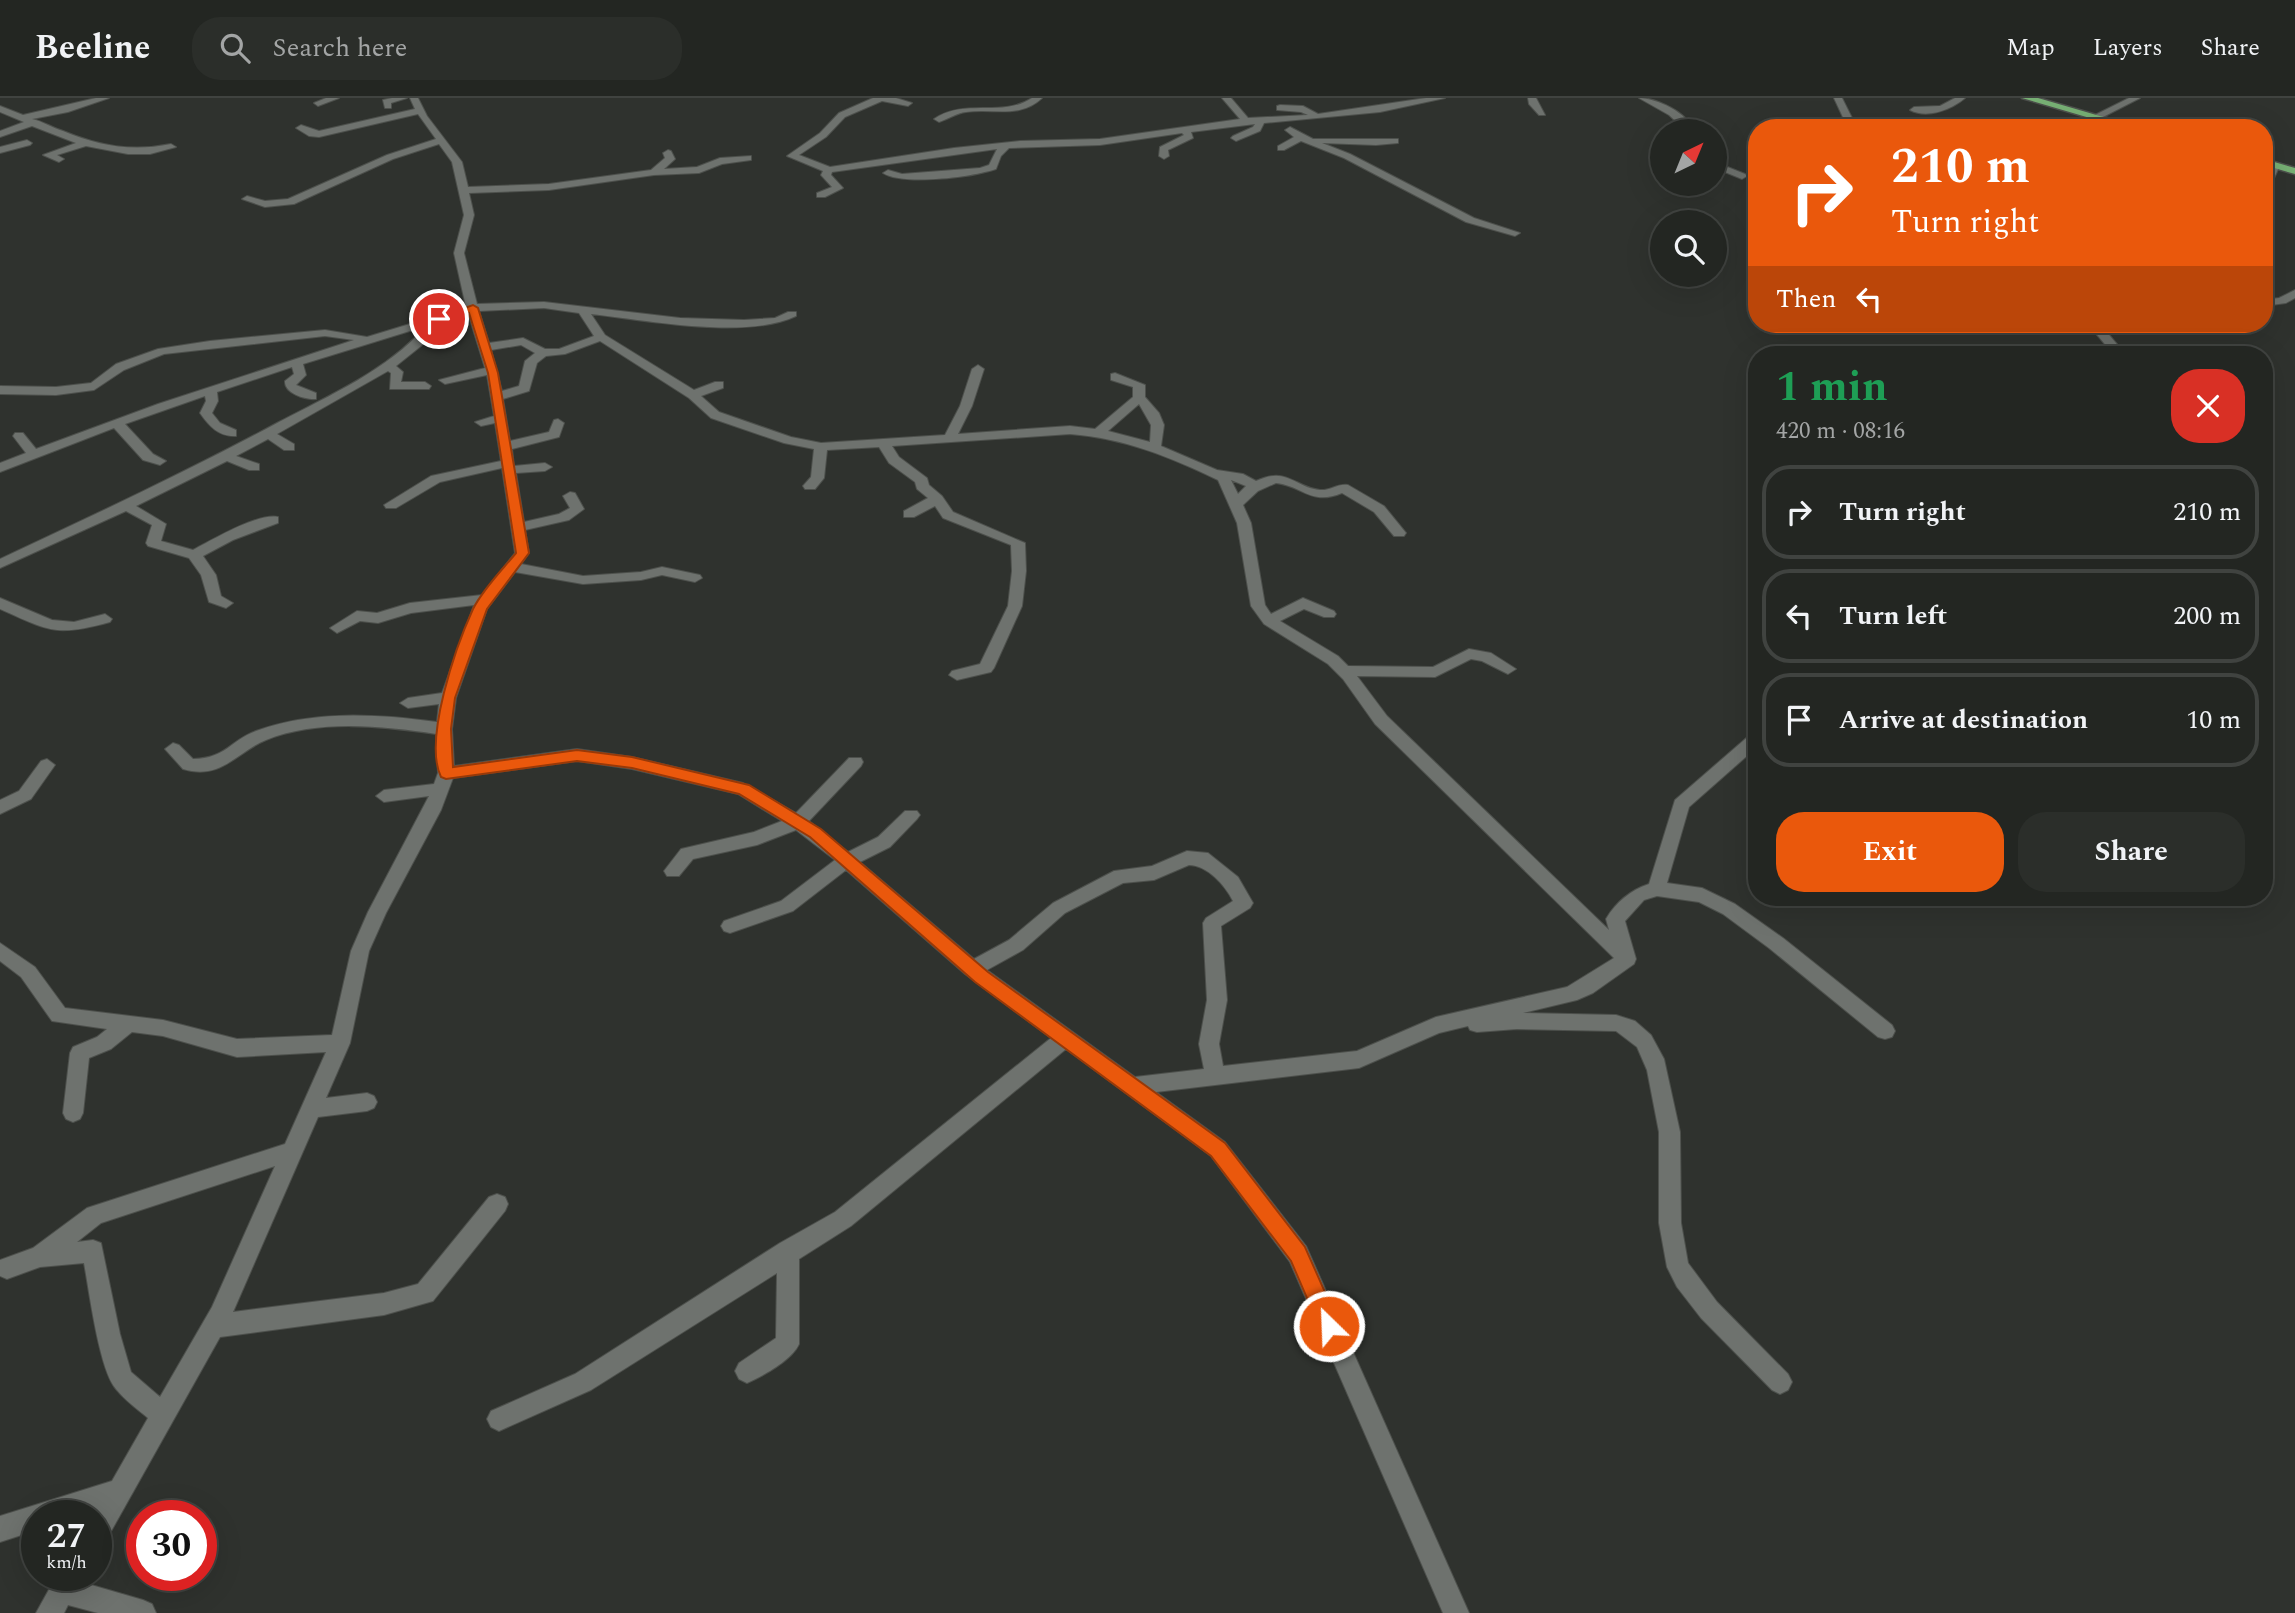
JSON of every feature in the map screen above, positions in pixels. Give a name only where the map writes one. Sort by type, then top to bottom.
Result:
[{"type":"highway","points":[[2026,98],[2103,119]]},
{"type":"highway","points":[[2273,165],[2295,171]]},
{"type":"street","points":[[23,118],[82,106],[105,98]]},
{"type":"street","points":[[318,103],[335,98]]},
{"type":"street","points":[[388,106],[386,102],[403,98]]},
{"type":"street","points":[[112,1507],[214,1326],[340,1043],[358,956],[377,912],[433,810],[443,781],[444,729],[448,698],[480,608],[522,553],[507,446],[492,370],[464,283],[459,253],[469,215],[457,162],[440,141],[414,98]]},
{"type":"street","points":[[908,103],[881,98],[842,115],[823,135],[792,156],[829,170],[1007,145],[1100,142],[1227,123],[1317,117],[1441,98]]},
{"type":"street","points":[[939,119],[970,108],[979,111],[1023,107],[1038,98]]},
{"type":"street","points":[[1226,98],[1246,121]]},
{"type":"street","points":[[1394,98],[1408,104]]},
{"type":"street","points":[[1532,98],[1533,104],[1542,113]]},
{"type":"street","points":[[1643,98],[1679,119]]},
{"type":"street","points":[[1838,98],[1848,119]]},
{"type":"street","points":[[1914,110],[1942,109],[1961,98]]},
{"type":"street","points":[[2096,117],[2136,98]]},
{"type":"street","points":[[82,106],[92,113]]},
{"type":"street","points":[[1280,108],[1303,109],[1317,117]]},
{"type":"street","points":[[0,109],[114,150],[143,152],[172,147]]},
{"type":"street","points":[[301,128],[312,134],[319,134],[420,111]]},
{"type":"street","points":[[1195,117],[1199,120],[1222,120],[1227,123]]},
{"type":"street","points":[[1280,120],[1300,137],[1314,141],[1470,220],[1515,233]]},
{"type":"street","points":[[1237,138],[1257,129],[1259,121]]},
{"type":"street","points":[[0,134],[34,122]]},
{"type":"street","points":[[1164,156],[1163,149],[1190,136],[1183,129]]},
{"type":"street","points":[[1281,148],[1300,137]]},
{"type":"street","points":[[247,199],[265,204],[290,202],[390,157],[440,141]]},
{"type":"street","points":[[1314,141],[1395,141]]},
{"type":"street","points":[[59,159],[48,155],[88,142]]},
{"type":"street","points":[[0,149],[27,143]]},
{"type":"street","points":[[888,173],[901,177],[981,172],[993,167],[997,155],[1007,145]]},
{"type":"street","points":[[654,172],[670,159],[667,153]]},
{"type":"street","points":[[851,154],[859,165]]},
{"type":"street","points":[[463,190],[549,187],[654,172],[699,170],[720,161],[748,158]]},
{"type":"street","points":[[821,195],[838,188],[825,175],[829,170]]},
{"type":"street","points":[[1727,170],[1742,176]]},
{"type":"street","points":[[2273,302],[2282,301],[2295,293]]},
{"type":"street","points":[[0,468],[211,392],[369,339],[473,308],[544,304],[680,321],[744,323],[777,321],[792,314]]},
{"type":"street","points":[[584,309],[587,319],[601,338],[694,395],[715,415],[788,440],[821,447],[1070,430],[1100,431],[1155,445],[1224,478],[1244,523],[1258,606],[1269,621],[1333,660],[1381,720],[1627,959]]},
{"type":"street","points":[[0,564],[127,506],[269,433],[388,366],[417,344],[439,319]]},
{"type":"street","points":[[0,390],[56,391],[94,386],[120,367],[162,351],[186,347],[326,333],[369,339]]},
{"type":"street","points":[[497,397],[525,388],[531,362],[543,353],[561,352],[601,338]]},
{"type":"street","points":[[485,347],[523,341],[543,353]]},
{"type":"street","points":[[297,363],[300,374],[289,384],[293,389],[312,396]]},
{"type":"street","points":[[388,366],[397,372],[394,386],[425,386]]},
{"type":"street","points":[[950,438],[966,406],[978,369]]},
{"type":"street","points":[[445,380],[492,370]]},
{"type":"street","points":[[1115,377],[1139,385],[1139,397],[1156,419],[1159,437],[1155,445]]},
{"type":"street","points":[[694,395],[719,385]]},
{"type":"street","points":[[0,397],[18,391]]},
{"type":"street","points":[[211,392],[212,401],[206,413],[216,426],[232,433]]},
{"type":"street","points":[[1100,431],[1139,397]]},
{"type":"street","points":[[481,422],[501,418]]},
{"type":"street","points":[[507,446],[555,434],[558,423]]},
{"type":"street","points":[[118,424],[148,457],[160,461]]},
{"type":"street","points":[[269,433],[289,447]]},
{"type":"street","points":[[19,436],[34,455]]},
{"type":"street","points":[[884,444],[894,460],[922,481],[922,486],[937,499],[948,515],[1018,543],[1020,571],[1015,606],[986,668],[957,676]]},
{"type":"street","points":[[810,486],[817,478],[821,447]]},
{"type":"street","points":[[226,456],[254,467]]},
{"type":"street","points":[[391,505],[436,479],[510,467],[545,467]]},
{"type":"street","points":[[1213,473],[1238,477],[1256,486]]},
{"type":"street","points":[[1235,504],[1256,486],[1280,478],[1294,481],[1308,491],[1324,495],[1343,488],[1379,509],[1399,533]]},
{"type":"street","points":[[518,528],[564,517],[577,509],[570,496]]},
{"type":"street","points":[[909,514],[937,499]]},
{"type":"street","points":[[127,506],[159,524],[153,543],[194,555],[206,567],[212,582],[214,599],[226,603]]},
{"type":"street","points":[[194,555],[228,537],[272,520]]},
{"type":"street","points":[[512,567],[583,580],[640,576],[662,571],[695,578]]},
{"type":"street","points":[[337,628],[357,616],[378,618],[410,608],[488,599]]},
{"type":"street","points":[[0,603],[49,625],[74,627],[105,619]]},
{"type":"street","points":[[1269,621],[1303,603],[1329,614]]},
{"type":"street","points":[[1343,671],[1435,672],[1469,654],[1486,657],[1508,669]]},
{"type":"street","points":[[408,703],[448,698]]},
{"type":"street","points":[[173,749],[189,765],[212,764],[235,754],[258,736],[287,727],[361,721],[400,722],[444,729]]},
{"type":"street","points":[[1657,889],[1682,804],[1748,746]]},
{"type":"street","points":[[384,796],[443,781],[577,755],[621,761],[743,789],[798,822],[972,969],[1218,1149],[1298,1254],[1456,1613]]},
{"type":"street","points":[[673,871],[687,854],[715,845],[758,838],[798,822],[855,762]]},
{"type":"street","points":[[0,808],[25,795],[47,765]]},
{"type":"street","points":[[730,926],[787,906],[846,860],[884,842],[911,815]]},
{"type":"street","points":[[972,969],[1016,945],[1059,908],[1119,876],[1154,873],[1187,858],[1202,858],[1232,882],[1244,903],[1212,923],[1217,1000],[1209,1044],[1215,1076]]},
{"type":"street","points":[[1627,959],[1615,919],[1638,895],[1657,889],[1702,895],[1729,909],[1885,1031]]},
{"type":"street","points":[[0,951],[28,972],[59,1015],[163,1028],[237,1048],[340,1043]]},
{"type":"street","points":[[1359,1059],[1436,1025],[1570,994],[1586,987],[1627,959]]},
{"type":"street","points":[[0,970],[20,966]]},
{"type":"street","points":[[1131,1086],[1359,1059],[1444,1026],[1517,1021],[1616,1023],[1628,1026],[1640,1034],[1655,1058],[1671,1142],[1672,1238],[1678,1267],[1691,1289],[1780,1382]]},
{"type":"street","points":[[73,1113],[80,1054],[104,1044],[128,1024]]},
{"type":"street","points":[[499,1419],[583,1382],[788,1251],[843,1219],[1066,1038]]},
{"type":"street","points":[[311,1109],[367,1102]]},
{"type":"street","points":[[40,1256],[95,1215],[293,1151]]},
{"type":"street","points":[[214,1326],[384,1304],[425,1293],[497,1204]]},
{"type":"street","points":[[7,1268],[40,1256],[93,1251],[108,1334],[122,1379],[163,1416]]},
{"type":"street","points":[[747,1371],[787,1345],[788,1251]]},
{"type":"street","points":[[92,1500],[122,1490]]},
{"type":"street","points":[[0,1529],[21,1522]]},
{"type":"street","points":[[49,1613],[62,1591]]},
{"type":"street","points":[[89,1591],[142,1613]]},
{"type":"route","points":[[439,319],[473,308],[493,373],[507,446],[522,553],[480,608],[448,698],[444,729],[446,773],[577,755],[632,763],[743,789],[798,822],[815,833],[982,977],[1218,1149],[1298,1254],[1329,1326]]}]
